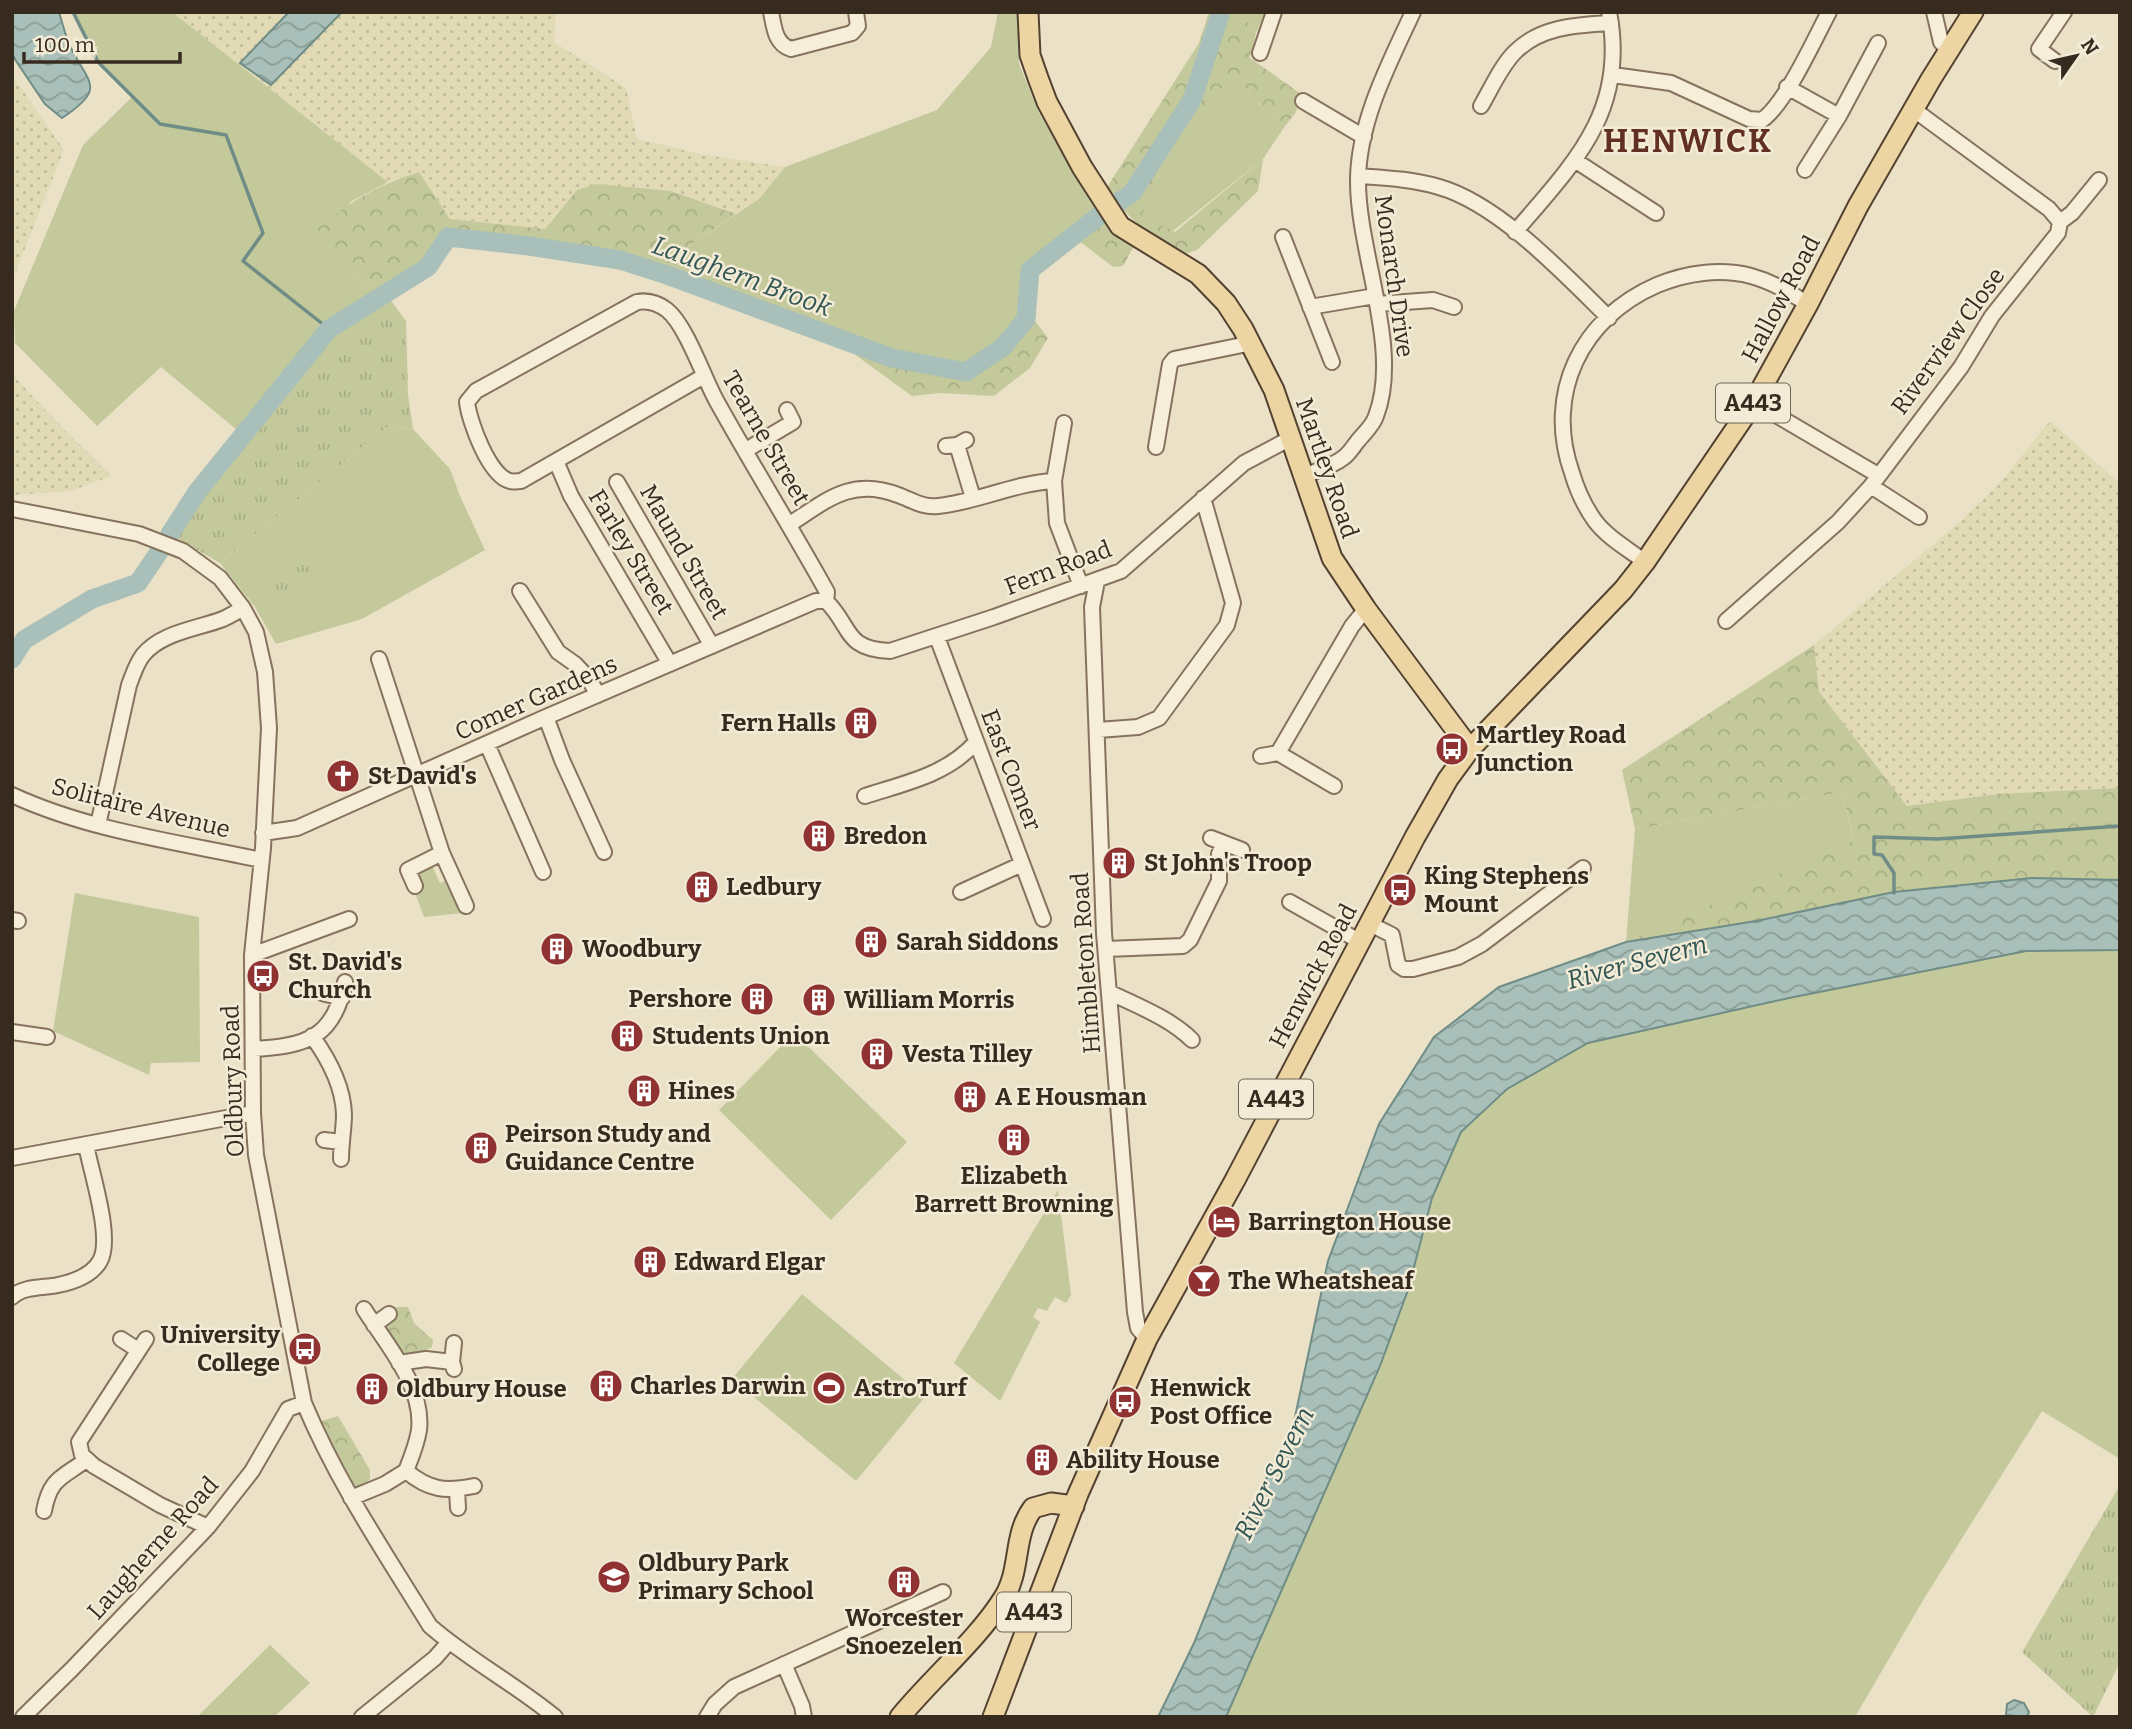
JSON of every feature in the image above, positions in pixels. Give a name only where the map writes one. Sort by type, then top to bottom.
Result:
[{"type":"main road","name":"Martley Road","points":[[1028,12],[1030,55],[1042,90],[1083,167],[1120,226],[1198,274],[1226,303],[1252,343],[1275,390],[1332,558],[1366,609],[1470,749]]},
{"type":"main road","name":"Hallow Road","points":[[1470,749],[1623,590],[1645,562],[1754,402],[1858,206],[1913,109],[1973,12]]},
{"type":"main road","name":"Henwick Road","points":[[1074,1506],[1094,1455],[1147,1339],[1235,1180],[1363,932],[1448,779],[1470,749]]},
{"type":"main road","points":[[900,1717],[986,1622],[1004,1598],[1014,1578],[1020,1531],[1033,1508],[1051,1503],[1074,1506]]},
{"type":"main road","name":"A443","points":[[993,1717],[1074,1506]]},
{"type":"street","points":[[771,12],[778,40],[783,47],[791,49],[852,33],[858,26],[856,12]]},
{"type":"street","points":[[1259,54],[1273,12]]},
{"type":"street","name":"Monarch Drive","points":[[1304,476],[1343,458],[1375,419],[1383,393],[1384,369],[1376,300],[1359,205],[1358,176],[1364,136],[1379,88],[1413,12]]},
{"type":"street","points":[[1613,75],[1671,83],[1758,121],[1768,115],[1787,87],[1829,12]]},
{"type":"street","points":[[1934,12],[1941,42],[1949,51]]},
{"type":"street","points":[[2056,61],[2034,46],[2064,12]]},
{"type":"street","points":[[1481,106],[1514,52],[1537,35],[1610,18],[1613,75],[1605,105],[1576,161],[1515,232]]},
{"type":"street","points":[[1805,170],[1839,116],[1878,43]]},
{"type":"street","points":[[1787,87],[1839,116]]},
{"type":"street","points":[[1303,101],[1364,136]]},
{"type":"street","points":[[1913,109],[2039,201],[2060,222]]},
{"type":"street","points":[[1576,161],[1656,213]]},
{"type":"street","points":[[1358,176],[1404,178],[1455,192],[1494,215],[1515,232],[1564,273],[1609,318]]},
{"type":"street","name":"Riverview Close","points":[[1726,621],[1838,522],[1875,481],[1961,367],[1992,316],[2058,233],[2060,222],[2072,213],[2099,180]]},
{"type":"street","points":[[1283,237],[1332,362]]},
{"type":"street","points":[[1645,562],[1606,533],[1594,520],[1576,487],[1562,439],[1563,402],[1575,361],[1583,345],[1637,294],[1675,277],[1712,272],[1750,275],[1779,286],[1808,304]]},
{"type":"street","name":"Tearne Street","points":[[556,461],[521,481],[509,481],[496,472],[488,459],[468,414],[467,402],[477,391],[637,302],[647,300],[656,304],[668,311],[678,324],[704,376],[827,592],[826,601]]},
{"type":"street","points":[[1310,307],[1376,300],[1433,300],[1454,307]]},
{"type":"street","points":[[1162,437],[1170,365],[1174,359],[1252,343]]},
{"type":"street","points":[[556,461],[704,376]]},
{"type":"street","points":[[1754,402],[1875,481],[1919,517]]},
{"type":"street","points":[[746,450],[793,422],[787,410]]},
{"type":"street","points":[[1064,420],[1054,481],[1056,523],[1081,586]]},
{"type":"street","name":"Fern Road","points":[[826,601],[834,609],[850,637],[872,650],[890,651],[1097,581],[1121,571],[1135,560],[1244,463],[1291,438]]},
{"type":"street","points":[[956,444],[973,498]]},
{"type":"street","name":"Farley Street","points":[[556,461],[570,496],[670,664]]},
{"type":"street","points":[[790,524],[839,493],[867,487],[923,506],[938,506],[1015,486],[1054,481]]},
{"type":"street","name":"Maund Street","points":[[617,482],[712,646]]},
{"type":"street","points":[[1098,730],[1138,727],[1159,718],[1227,625],[1233,603],[1203,498]]},
{"type":"street","name":"Oldbury Road","points":[[12,509],[139,534],[183,551],[220,578],[243,608],[256,632],[265,672],[269,728],[252,955],[253,1113],[256,1156],[304,1403],[351,1498],[430,1626],[555,1717]]},
{"type":"street","name":"Himbleton Road","points":[[1097,581],[1092,607],[1104,919],[1135,1312],[1138,1328],[1147,1339]]},
{"type":"street","points":[[520,591],[558,652],[575,664],[589,679],[598,695]]},
{"type":"street","name":"Comer Gardens","points":[[263,833],[297,828],[816,601],[826,601]]},
{"type":"street","points":[[98,825],[130,685],[135,668],[144,654],[158,643],[179,633],[223,619],[243,608]]},
{"type":"street","points":[[1278,753],[1352,626],[1366,609]]},
{"type":"street","name":"East Comer","points":[[937,636],[1043,919]]},
{"type":"street","points":[[379,659],[442,853],[466,906]]},
{"type":"street","points":[[546,717],[562,760],[601,835],[604,852]]},
{"type":"street","points":[[865,796],[941,771],[976,742]]},
{"type":"street","points":[[487,744],[542,872]]},
{"type":"street","points":[[1261,756],[1278,753],[1335,786]]},
{"type":"street","name":"Solitaire Avenue","points":[[12,795],[30,804],[98,825],[261,860]]},
{"type":"street","points":[[1107,949],[1183,946],[1191,940],[1219,881],[1217,841],[1242,850]]},
{"type":"street","points":[[415,886],[408,870],[442,853]]},
{"type":"street","points":[[961,892],[1022,864]]},
{"type":"street","points":[[1290,902],[1363,932],[1392,935],[1398,965],[1404,969],[1413,969],[1458,957],[1482,944],[1583,867]]},
{"type":"street","points":[[252,955],[349,919]]},
{"type":"street","points":[[254,1049],[293,1046],[326,1027],[337,1012],[345,982]]},
{"type":"street","points":[[1109,992],[1160,1017],[1192,1040]]},
{"type":"street","points":[[322,993],[342,998]]},
{"type":"street","points":[[12,1032],[46,1036]]},
{"type":"street","points":[[312,1036],[328,1060],[340,1093],[344,1113],[341,1159]]},
{"type":"street","points":[[12,1158],[253,1113]]},
{"type":"street","points":[[324,1140],[341,1142]]},
{"type":"street","points":[[12,1297],[26,1290],[67,1283],[87,1274],[99,1262],[104,1250],[104,1230],[86,1145]]},
{"type":"street","points":[[351,1498],[406,1471],[419,1430],[419,1410],[410,1384],[400,1363],[364,1309]]},
{"type":"street","points":[[374,1325],[390,1314]]},
{"type":"street","points":[[121,1339],[142,1345],[79,1441],[79,1451],[86,1460],[160,1505],[208,1527]]},
{"type":"street","points":[[400,1363],[426,1359],[454,1366],[454,1343]]},
{"type":"street","name":"Laugherne Road","points":[[23,1717],[208,1527],[252,1471],[288,1409],[304,1403]]},
{"type":"street","points":[[44,1511],[47,1495],[57,1478],[86,1460]]},
{"type":"street","points":[[406,1471],[421,1484],[445,1490],[474,1486]]},
{"type":"street","points":[[457,1489],[458,1508]]},
{"type":"street","points":[[707,1717],[715,1704],[734,1687],[943,1592]]},
{"type":"street","points":[[362,1717],[435,1658],[449,1642]]},
{"type":"street","points":[[784,1664],[804,1717]]},
{"type":"street","points":[[376,1705],[386,1717]]},
{"type":"shaded area","points":[[172,12],[556,12],[554,42],[626,88],[637,139],[701,154],[785,167],[759,199],[736,214],[671,191],[557,212],[545,229],[450,219],[419,172],[388,182]]},
{"type":"shaded area","points":[[12,75],[64,150],[12,281]]},
{"type":"shaded area","points":[[12,374],[111,476],[71,491],[12,495]]},
{"type":"shaded area","points":[[2050,421],[2117,481],[2120,480],[2120,788],[1998,794],[1907,806],[1818,692],[1814,645],[1962,520],[1998,485]]},
{"type":"green space","points":[[73,12],[172,12],[388,182],[350,202],[341,269],[386,294],[329,329],[243,435],[161,367],[97,426],[15,343],[14,311],[83,145],[132,97],[98,62]]},
{"type":"green space","points":[[998,12],[1018,12],[1019,64],[1039,113],[1100,215],[1030,270],[1026,319],[1003,347],[966,372],[892,358],[676,279],[680,252],[759,199],[785,167],[937,110],[991,47]]},
{"type":"green space","points":[[1209,12],[1240,12],[1256,33],[1250,58],[1301,94],[1296,112],[1285,126],[1253,98],[1234,72],[1161,166],[1142,215],[1175,232],[1263,159],[1258,191],[1197,250],[1185,254],[1156,241],[1104,192],[1199,43]]},
{"type":"green space","points":[[1240,12],[1265,12],[1256,33]]},
{"type":"green space","points":[[1234,71],[1253,98],[1285,126],[1263,159],[1173,231],[1141,215],[1161,166]]},
{"type":"green space","points":[[419,172],[450,219],[545,229],[577,190],[597,184],[671,191],[736,214],[680,252],[676,279],[649,269],[593,256],[535,246],[449,237],[428,267],[386,294],[341,269],[322,252],[317,229],[365,195]]},
{"type":"green space","points":[[1100,215],[1134,246],[1123,266],[1113,267],[1074,237]]},
{"type":"green space","points":[[386,294],[406,321],[408,395],[413,429],[387,427],[220,563],[170,534],[197,492],[329,329]]},
{"type":"green space","points":[[1026,309],[1048,338],[1030,368],[994,396],[941,393],[912,396],[828,335],[892,358],[966,372],[1003,347],[1026,319]]},
{"type":"green space","points":[[387,427],[413,429],[450,469],[485,550],[362,619],[276,644],[255,607],[220,563]]},
{"type":"green space","points":[[290,556],[302,559],[310,569],[309,576],[280,594],[269,589],[270,572],[275,565]]},
{"type":"green space","points":[[1814,645],[1819,692],[1907,806],[1998,794],[2120,788],[2120,880],[2032,878],[1626,942],[1854,841],[1842,792],[1635,829],[1622,770]]},
{"type":"green space","points":[[1842,792],[1854,842],[1626,942],[1635,829]]},
{"type":"green space","points":[[431,863],[440,883],[450,879],[463,913],[424,917],[415,893],[421,890],[415,870]]},
{"type":"green space","points":[[75,893],[199,917],[200,1062],[151,1063],[149,1075],[53,1031]]},
{"type":"green space","points":[[2120,950],[2120,1459],[2042,1411],[1925,1597],[1855,1717],[1226,1717],[1408,1290],[1432,1198],[1461,1132],[1507,1089],[1588,1043],[1789,998],[2026,951]]},
{"type":"green space","points":[[794,1033],[907,1142],[831,1220],[719,1110]]},
{"type":"green space","points":[[1058,1190],[1071,1295],[1066,1303],[1055,1297],[1047,1311],[1038,1308],[1033,1317],[1040,1322],[1000,1401],[954,1363]]},
{"type":"green space","name":"AstroTurf","points":[[802,1294],[925,1397],[856,1481],[732,1379]]},
{"type":"green space","points":[[394,1307],[408,1307],[414,1323],[433,1340],[432,1347],[415,1354],[398,1349],[383,1330],[393,1316]]},
{"type":"green space","points":[[338,1416],[370,1470],[370,1479],[360,1488],[348,1481],[321,1421]]},
{"type":"green space","points":[[2120,1485],[2120,1662],[2093,1717],[2022,1652]]},
{"type":"green space","points":[[270,1645],[310,1683],[274,1717],[197,1717]]},
{"type":"water","points":[[12,12],[59,12],[69,44],[90,84],[90,91],[85,99],[62,118],[45,104],[12,53]]},
{"type":"water","points":[[289,12],[342,12],[271,85],[240,63]]},
{"type":"water","name":"River Severn","points":[[2032,878],[2120,880],[2120,950],[2026,951],[1789,998],[1588,1043],[1507,1089],[1461,1132],[1432,1198],[1408,1290],[1380,1366],[1226,1717],[1158,1717],[1194,1643],[1242,1523],[1292,1431],[1328,1261],[1379,1124],[1434,1037],[1499,987],[1626,942],[1756,921],[1894,892]]},
{"type":"water","points":[[2014,1700],[2024,1703],[2029,1712],[2027,1717],[2006,1715],[2007,1704]]},
{"type":"waterway","points":[[73,12],[98,62],[160,124],[226,135],[263,233],[243,261],[329,329]]},
{"type":"waterway","name":"Laughern Brook","points":[[170,534],[197,492],[329,329],[428,267],[448,237],[620,260],[892,358],[966,372],[1003,347],[1026,319],[1030,270],[1132,193],[1192,100],[1221,12]]},
{"type":"waterway","name":"Laughern Brook","points":[[12,659],[24,640],[92,599],[138,583],[161,549]]},
{"type":"waterway","points":[[1894,893],[1894,873],[1882,855],[1874,854],[1874,837],[1938,839],[2120,826]]},
{"type":"place","name":"Fern Halls","points":[[861,723]]},
{"type":"place","name":"Martley Road Junction","points":[[1452,749]]},
{"type":"place","name":"St David's","points":[[343,776]]},
{"type":"place","name":"Bredon","points":[[819,836]]},
{"type":"place","name":"St John's Troop","points":[[1119,863]]},
{"type":"place","name":"Ledbury","points":[[702,887]]},
{"type":"place","name":"King Stephens Mount","points":[[1400,890]]},
{"type":"place","name":"Sarah Siddons","points":[[871,942]]},
{"type":"place","name":"Woodbury","points":[[557,949]]},
{"type":"place","name":"St. David's Church","points":[[263,976]]},
{"type":"place","name":"Pershore","points":[[757,999]]},
{"type":"place","name":"William Morris","points":[[819,1000]]},
{"type":"place","name":"Students Union","points":[[627,1036]]},
{"type":"place","name":"Vesta Tilley","points":[[877,1054]]},
{"type":"place","name":"Hines","points":[[644,1091]]},
{"type":"place","name":"A E Housman","points":[[970,1097]]},
{"type":"place","name":"Elizabeth Barrett Browning","points":[[1014,1140]]},
{"type":"place","name":"Peirson Study and Guidance Centre","points":[[481,1148]]},
{"type":"place","name":"Barrington House","points":[[1224,1222]]},
{"type":"place","name":"Edward Elgar","points":[[650,1262]]},
{"type":"place","name":"The Wheatsheaf","points":[[1204,1281]]},
{"type":"place","name":"University College","points":[[305,1349]]},
{"type":"place","name":"Charles Darwin","points":[[606,1386]]},
{"type":"place","name":"AstroTurf","points":[[829,1388]]},
{"type":"place","name":"Oldbury House","points":[[372,1389]]},
{"type":"place","name":"Henwick Post Office","points":[[1125,1402]]},
{"type":"place","name":"Ability House","points":[[1042,1460]]},
{"type":"place","name":"Oldbury Park Primary School","points":[[614,1577]]},
{"type":"place","name":"Worcester Snoezelen","points":[[904,1582]]},
{"type":"district","name":"HENWICK","points":[[1688,141]]}]
